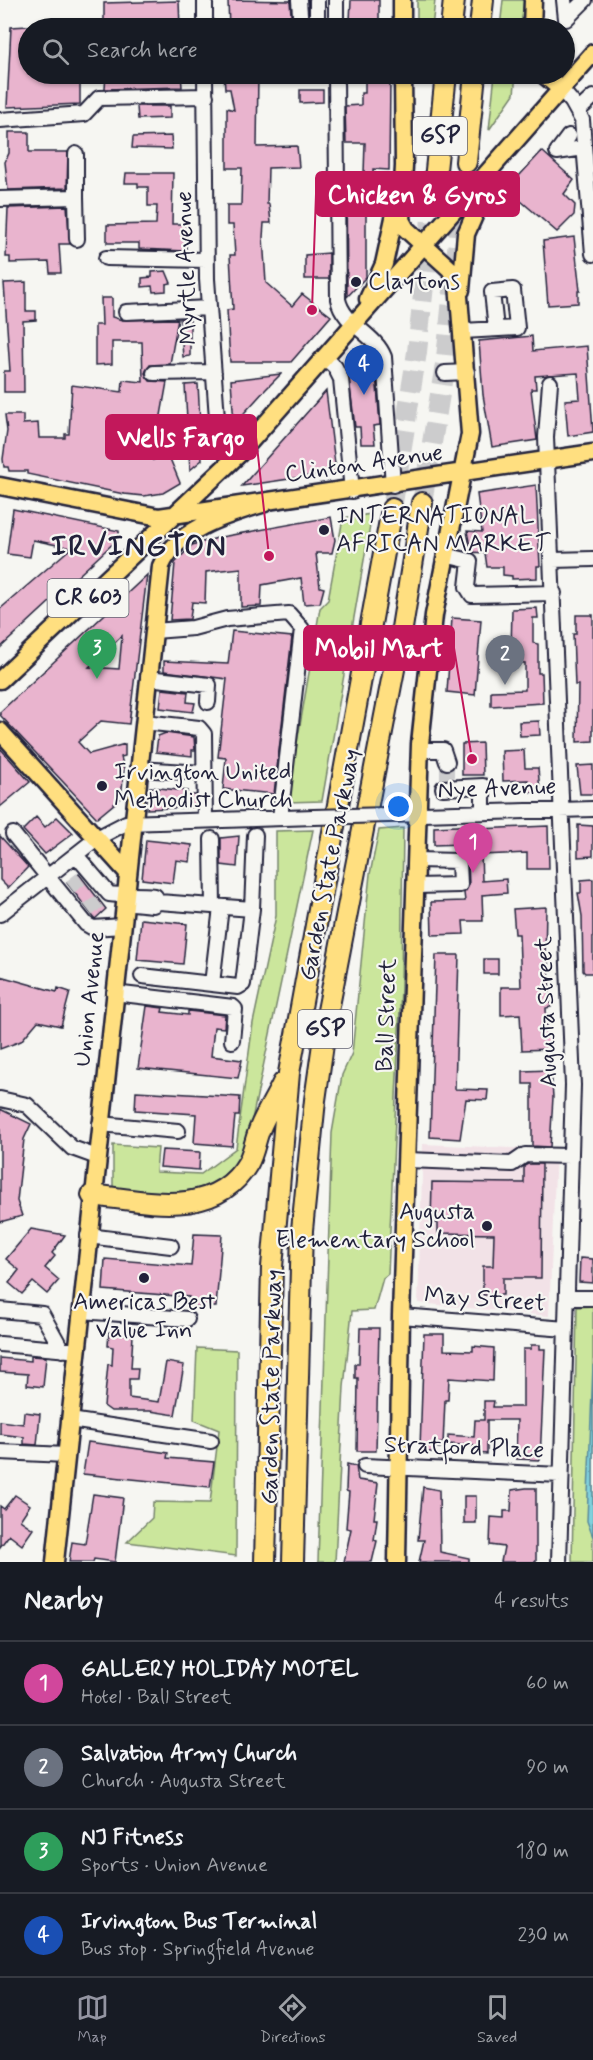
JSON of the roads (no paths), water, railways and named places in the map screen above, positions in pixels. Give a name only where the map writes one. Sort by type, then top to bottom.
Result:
[{"type":"highway","points":[[452,18],[454,0]]},
{"type":"highway","points":[[481,18],[483,0]]},
{"type":"highway","name":"GSP","points":[[433,199],[445,84]]},
{"type":"highway","name":"GSP","points":[[466,162],[474,84]]},
{"type":"highway","name":"Garden State Parkway","points":[[293,1562],[302,1230],[315,1100],[333,984],[402,628],[422,503]]},
{"type":"highway","name":"GSP","points":[[265,1562],[272,1267],[289,1073],[392,508]]},
{"type":"highway","points":[[93,1195],[180,1204],[200,1201],[218,1192],[234,1180],[247,1164],[260,1128],[289,1073]]},
{"type":"main road","points":[[402,0],[402,18]]},
{"type":"main road","points":[[532,18],[533,0]]},
{"type":"main road","name":"CR 603","points":[[575,74],[593,53]]},
{"type":"main road","points":[[354,323],[384,264],[401,188],[404,166],[403,84]]},
{"type":"main road","points":[[554,84],[561,90]]},
{"type":"main road","name":"CR 603","points":[[0,680],[240,453],[566,84]]},
{"type":"main road","points":[[461,300],[468,227],[503,155]]},
{"type":"main road","points":[[401,188],[402,225],[453,273],[461,300]]},
{"type":"main road","name":"Ball Street","points":[[397,1562],[401,1316],[420,750],[430,639],[445,555],[464,474],[471,423],[461,300]]},
{"type":"main road","name":"Clinton Avenue","points":[[0,486],[144,516],[176,516],[593,453]]},
{"type":"main road","name":"Union Avenue","points":[[55,1562],[70,1420],[69,1350],[81,1311],[122,926],[115,897],[127,872],[161,566],[172,548],[205,527],[265,503]]},
{"type":"main road","points":[[0,731],[127,872]]},
{"type":"street","points":[[205,0],[205,18]]},
{"type":"street","points":[[299,0],[300,18]]},
{"type":"street","points":[[317,0],[317,18]]},
{"type":"street","points":[[336,0],[336,18]]},
{"type":"street","points":[[564,0],[566,18]]},
{"type":"street","points":[[567,18],[585,0]]},
{"type":"street","name":"Myrtle Avenue","points":[[205,84],[207,260],[214,372],[220,429],[240,453]]},
{"type":"street","points":[[336,84],[338,299],[344,313],[375,341],[384,357],[393,485]]},
{"type":"street","points":[[561,90],[578,111],[582,120],[593,254]]},
{"type":"street","points":[[0,120],[84,114],[99,98],[206,96]]},
{"type":"street","points":[[578,111],[593,97]]},
{"type":"street","points":[[569,136],[556,152],[584,148]]},
{"type":"street","points":[[76,154],[77,239]]},
{"type":"street","points":[[0,199],[76,197]]},
{"type":"street","points":[[105,258],[207,260]]},
{"type":"street","points":[[126,312],[209,308]]},
{"type":"street","points":[[463,331],[496,329]]},
{"type":"street","points":[[324,357],[335,367],[342,379],[352,490]]},
{"type":"street","points":[[154,373],[214,372]]},
{"type":"street","points":[[445,373],[467,372]]},
{"type":"street","name":"Augusta Street","points":[[549,383],[546,437],[549,460],[573,1085],[559,1562]]},
{"type":"street","points":[[445,555],[470,561],[467,586],[472,595],[554,593]]},
{"type":"street","points":[[552,560],[593,559]]},
{"type":"street","points":[[154,632],[194,628],[227,619],[289,614],[302,628],[280,818]]},
{"type":"street","points":[[148,678],[209,685],[208,702]]},
{"type":"street","points":[[144,722],[199,728],[204,734],[205,820]]},
{"type":"street","points":[[420,750],[443,750],[444,760]]},
{"type":"street","points":[[139,769],[203,774]]},
{"type":"street","points":[[444,813],[443,784],[483,786],[483,812]]},
{"type":"street","name":"Nye Avenue","points":[[0,914],[98,838],[115,828],[133,822],[593,809]]},
{"type":"street","points":[[13,834],[49,876],[66,890],[93,928],[122,926]]},
{"type":"street","points":[[142,976],[237,987],[243,984],[252,909],[255,835]]},
{"type":"street","points":[[212,984],[217,907],[213,839]]},
{"type":"street","points":[[76,855],[86,875],[115,897],[133,903],[153,905],[159,902],[252,909]]},
{"type":"street","points":[[416,886],[460,885],[459,861],[417,860]]},
{"type":"street","points":[[114,993],[233,1007],[236,1009],[232,1041]]},
{"type":"street","points":[[0,1099],[27,1105],[72,1148],[97,1157]]},
{"type":"street","points":[[100,1124],[178,1131]]},
{"type":"street","points":[[407,1160],[512,1164],[525,1155],[571,1156]]},
{"type":"street","points":[[88,1236],[171,1246]]},
{"type":"street","name":"May Street","points":[[567,1299],[593,1298]]},
{"type":"street","points":[[0,1310],[42,1314],[69,1350]]},
{"type":"street","points":[[81,1311],[187,1319]]},
{"type":"street","name":"May Street","points":[[401,1316],[566,1329]]},
{"type":"street","points":[[0,1344],[69,1350]]},
{"type":"street","points":[[70,1420],[211,1441]]},
{"type":"street","points":[[0,1452],[66,1455]]},
{"type":"street","name":"Stratford Place","points":[[366,1466],[399,1470],[561,1475]]},
{"type":"water","points":[[593,1365],[593,1537],[587,1521]]},
{"type":"tunnel","points":[[422,503],[446,358],[466,162]]},
{"type":"tunnel","points":[[392,509],[417,352],[433,199]]},
{"type":"tunnel","points":[[447,762],[447,782]]},
{"type":"tunnel","points":[[70,887],[82,878]]},
{"type":"tunnel","points":[[88,910],[100,901]]},
{"type":"place","name":"Claytons","points":[[356,282]]},
{"type":"place","name":"Chicken & Gyros","points":[[312,310]]},
{"type":"place","name":"Irvington Bus Terminal","points":[[364,395]]},
{"type":"place","name":"INTERNATIONAL AFRICAN MARKET","points":[[324,530]]},
{"type":"place","name":"Wells Fargo","points":[[269,556]]},
{"type":"place","name":"NJ Fitness","points":[[97,679]]},
{"type":"place","name":"Salvation Army Church","points":[[505,685]]},
{"type":"place","name":"Mobil Mart","points":[[472,759]]},
{"type":"place","name":"Irvington United Methodist Church","points":[[102,786]]},
{"type":"place","name":"GALLERY HOLIDAY MOTEL","points":[[473,873]]},
{"type":"place","name":"Augusta Elementary School","points":[[487,1226]]},
{"type":"place","name":"Americas Best Value Inn","points":[[144,1278]]},
{"type":"district","name":"IRVINGTON","points":[[139,546]]}]
